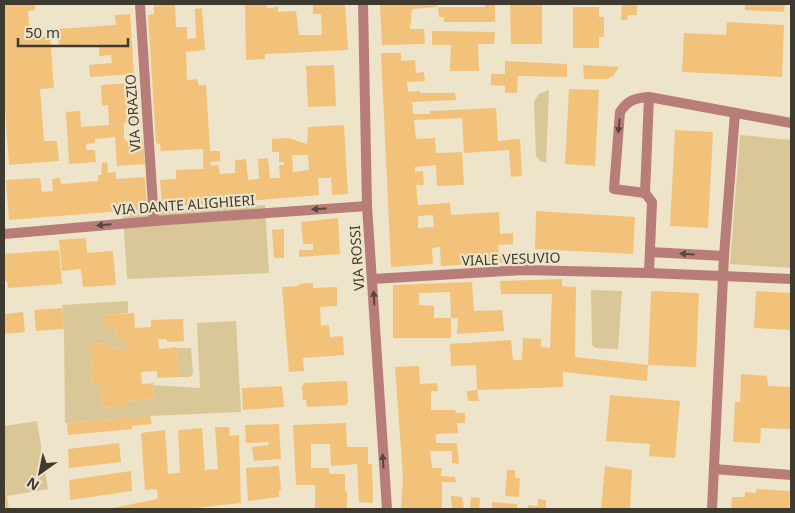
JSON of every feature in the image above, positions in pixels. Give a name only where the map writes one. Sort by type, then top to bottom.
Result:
[{"type":"street","name":"VIA ORAZIO","points":[[140,4],[154,221]]},
{"type":"street","name":"VIA ROSSI","points":[[363,4],[367,206],[387,509]]},
{"type":"street","points":[[649,97],[645,193],[652,202],[649,273]]},
{"type":"street","points":[[645,193],[614,189],[620,112],[631,100],[649,97],[791,123]]},
{"type":"street","points":[[712,509],[724,256],[735,113]]},
{"type":"street","name":"VIA DANTE ALIGHIERI","points":[[4,234],[367,206]]},
{"type":"street","points":[[650,252],[724,256]]},
{"type":"street","name":"VIALE VESUVIO","points":[[373,279],[523,270],[791,279]]},
{"type":"street","points":[[714,469],[791,475]]},
{"type":"shaded area","points":[[549,90],[546,163],[540,161],[536,156],[534,102],[539,94]]},
{"type":"shaded area","points":[[740,135],[791,140],[791,268],[730,264]]},
{"type":"shaded area","points":[[265,205],[269,273],[127,279],[123,213]]},
{"type":"shaded area","points":[[591,290],[622,291],[618,349],[595,348],[592,345]]},
{"type":"shaded area","points":[[128,301],[128,313],[104,315],[105,327],[116,327],[117,341],[128,341],[128,348],[107,349],[107,343],[90,344],[93,386],[101,385],[102,408],[128,406],[128,401],[154,399],[153,385],[200,388],[197,323],[236,321],[241,412],[150,416],[65,423],[62,305]]},
{"type":"shaded area","points":[[177,348],[191,348],[193,374],[190,377],[179,377]]},
{"type":"shaded area","points":[[37,421],[48,489],[7,496],[4,477],[4,426]]},
{"type":"building","points":[[4,4],[35,4],[35,10],[28,11],[30,38],[50,36],[54,88],[40,89],[44,141],[57,141],[59,161],[9,165],[4,95]]},
{"type":"building","points":[[154,4],[175,4],[176,27],[187,27],[187,39],[196,38],[195,9],[202,8],[205,50],[186,52],[187,80],[197,79],[199,86],[206,85],[210,151],[220,151],[220,161],[210,162],[211,166],[218,165],[220,174],[235,173],[235,160],[246,159],[248,180],[259,179],[258,159],[268,158],[270,178],[280,178],[279,165],[284,165],[284,162],[279,162],[279,152],[272,152],[272,139],[288,138],[307,144],[308,127],[344,125],[348,194],[332,195],[331,178],[318,178],[319,195],[162,208],[160,180],[176,179],[176,170],[203,169],[203,149],[161,151],[160,144],[156,143],[148,15],[154,14]],"holes":[[[292,155],[308,155],[309,170],[293,172]]]},
{"type":"building","points":[[245,4],[266,4],[267,8],[278,7],[278,12],[296,11],[299,35],[322,35],[321,14],[313,14],[313,4],[345,4],[348,50],[265,54],[265,59],[246,60]]},
{"type":"building","points":[[380,4],[436,4],[437,7],[412,9],[410,29],[424,29],[425,44],[382,45]]},
{"type":"building","points":[[485,4],[495,4],[495,22],[444,22],[444,17],[439,17],[438,7],[485,7]]},
{"type":"building","points":[[510,4],[542,4],[542,44],[511,44]]},
{"type":"building","points":[[622,4],[637,4],[637,15],[628,15],[627,20],[621,20]]},
{"type":"building","points":[[745,4],[785,4],[784,12],[745,10]]},
{"type":"building","points":[[573,7],[599,7],[599,17],[604,17],[604,37],[599,37],[599,48],[573,48]]},
{"type":"building","points":[[130,14],[134,74],[90,77],[89,65],[112,63],[111,55],[99,56],[99,44],[59,46],[58,29],[116,25],[115,15]]},
{"type":"building","points":[[727,22],[784,25],[782,77],[682,72],[684,33],[726,35]]},
{"type":"building","points":[[432,31],[495,32],[494,44],[478,44],[479,71],[450,71],[451,45],[432,45]]},
{"type":"building","points":[[381,53],[401,53],[401,61],[415,60],[416,73],[424,72],[425,81],[407,82],[408,92],[455,93],[456,100],[412,102],[413,114],[430,114],[430,111],[496,108],[498,141],[520,139],[522,176],[511,177],[509,150],[464,153],[462,118],[414,120],[416,139],[435,138],[436,153],[462,152],[464,185],[437,186],[436,165],[415,167],[415,172],[423,171],[424,185],[416,185],[418,205],[450,203],[451,215],[499,212],[500,234],[513,233],[513,244],[498,245],[499,255],[514,254],[514,262],[441,266],[440,247],[432,248],[433,264],[391,267]],"holes":[[[433,215],[434,227],[418,228],[418,216]]]},
{"type":"building","points":[[505,61],[567,64],[567,77],[518,76],[517,93],[505,93],[505,86],[491,85],[491,74],[505,74]]},
{"type":"building","points":[[334,65],[336,106],[308,107],[306,66]]},
{"type":"building","points":[[583,65],[619,67],[613,76],[607,79],[584,79]]},
{"type":"building","points":[[133,83],[135,122],[124,123],[124,138],[126,141],[143,140],[145,164],[117,166],[115,137],[95,139],[95,143],[86,144],[86,150],[95,150],[96,162],[69,164],[66,112],[80,111],[81,127],[109,125],[108,105],[102,106],[101,85]]},
{"type":"building","points":[[569,89],[599,90],[595,166],[565,164]]},
{"type":"building","points":[[675,130],[713,132],[708,228],[670,226]]},
{"type":"building","points":[[107,162],[108,173],[116,172],[116,179],[145,177],[147,209],[9,220],[6,180],[40,178],[42,192],[53,191],[52,179],[60,178],[61,184],[98,181],[98,175],[101,175],[102,163]]},
{"type":"building","points":[[536,211],[635,217],[633,254],[535,249]]},
{"type":"building","points":[[338,218],[340,254],[299,257],[299,250],[313,250],[313,244],[303,244],[301,222]]},
{"type":"building","points":[[284,229],[284,258],[274,258],[272,230]]},
{"type":"building","points":[[86,238],[87,253],[113,251],[116,285],[83,287],[81,269],[62,271],[59,240]]},
{"type":"building","points":[[59,250],[62,284],[8,288],[7,281],[4,282],[4,254]]},
{"type":"building","points":[[562,279],[562,286],[576,287],[575,357],[648,365],[647,381],[563,372],[563,387],[477,390],[476,365],[451,366],[450,344],[511,340],[513,360],[522,360],[523,338],[541,339],[541,347],[550,348],[552,294],[501,294],[500,281]]},
{"type":"building","points":[[472,282],[474,311],[502,310],[504,331],[457,334],[458,318],[451,318],[451,338],[393,338],[393,285]],"holes":[[[450,292],[451,318],[434,318],[434,306],[419,305],[419,293]]]},
{"type":"building","points":[[313,283],[313,288],[337,287],[337,306],[320,307],[321,326],[329,325],[330,337],[343,336],[344,355],[303,358],[304,371],[289,372],[282,287]]},
{"type":"building","points":[[651,291],[699,293],[696,367],[648,365]]},
{"type":"building","points":[[756,291],[791,293],[791,330],[754,328]]},
{"type":"building","points":[[62,308],[64,329],[36,331],[34,310]]},
{"type":"building","points":[[23,312],[25,332],[4,334],[4,314]]},
{"type":"building","points":[[134,313],[135,328],[151,327],[151,320],[183,319],[184,341],[167,342],[167,339],[158,339],[159,349],[177,347],[179,377],[157,378],[157,371],[141,372],[142,384],[153,383],[154,399],[128,401],[128,406],[102,408],[101,385],[93,386],[90,344],[107,343],[107,349],[128,348],[128,341],[117,341],[116,327],[104,328],[104,315]]},
{"type":"building","points":[[419,366],[420,384],[437,383],[438,391],[431,391],[431,410],[455,410],[456,413],[465,413],[465,423],[457,423],[458,433],[436,434],[436,443],[457,443],[459,464],[452,463],[452,451],[430,451],[432,468],[442,468],[441,476],[455,477],[456,482],[442,482],[442,509],[401,509],[403,478],[395,367]]},
{"type":"building","points":[[741,374],[767,376],[768,386],[791,387],[791,429],[761,428],[760,443],[733,442],[735,402],[740,402]]},
{"type":"building","points":[[347,381],[347,405],[307,407],[306,400],[303,400],[303,383]]},
{"type":"building","points":[[282,386],[284,407],[243,410],[242,388]]},
{"type":"building","points":[[477,390],[479,401],[468,401],[467,391]]},
{"type":"building","points":[[610,395],[680,401],[675,458],[649,456],[650,444],[606,441]]},
{"type":"building","points":[[150,416],[152,424],[132,426],[132,429],[68,435],[67,423]]},
{"type":"building","points":[[346,423],[347,447],[368,447],[368,464],[372,464],[373,503],[359,502],[357,464],[331,466],[330,444],[311,444],[311,468],[329,468],[330,474],[345,474],[345,492],[347,491],[347,509],[315,509],[315,485],[296,485],[293,425]]},
{"type":"building","points":[[279,424],[281,459],[254,461],[252,447],[269,445],[268,442],[246,443],[245,425]]},
{"type":"building","points":[[215,427],[229,427],[230,436],[239,435],[241,503],[187,509],[107,509],[158,499],[157,489],[145,490],[141,433],[165,430],[168,474],[180,473],[178,430],[202,428],[205,470],[218,469]]},
{"type":"building","points":[[119,443],[121,462],[69,468],[68,449]]},
{"type":"building","points":[[279,466],[281,490],[279,490],[279,497],[248,501],[246,468]]},
{"type":"building","points":[[605,466],[632,470],[630,509],[601,509]]},
{"type":"building","points":[[507,470],[515,470],[515,478],[520,478],[519,497],[505,496]]},
{"type":"building","points":[[131,471],[132,491],[70,500],[69,480]]},
{"type":"building","points":[[5,485],[9,509],[4,509]]},
{"type":"building","points":[[756,489],[790,491],[789,509],[731,509],[732,497],[745,497],[745,492],[756,493]]},
{"type":"building","points":[[451,496],[462,497],[464,509],[452,509]]},
{"type":"building","points":[[471,497],[480,498],[479,509],[470,509]]},
{"type":"building","points":[[538,499],[546,500],[546,509],[528,509],[528,505],[538,506]]},
{"type":"building","points":[[492,502],[517,504],[517,509],[492,509]]}]
